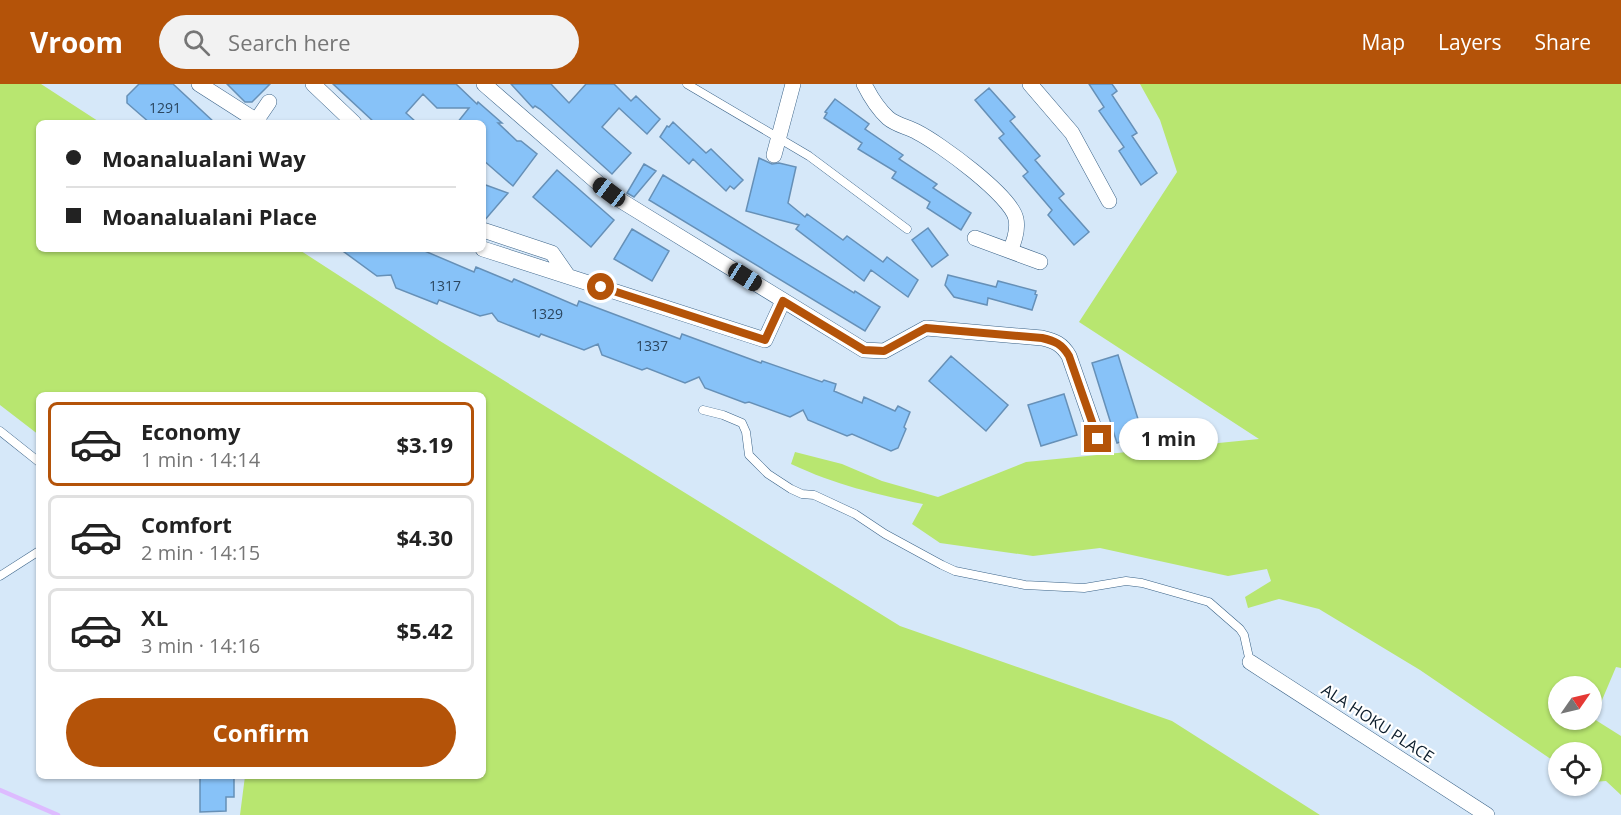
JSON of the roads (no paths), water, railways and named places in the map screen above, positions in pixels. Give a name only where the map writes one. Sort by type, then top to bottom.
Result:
[{"type":"street","points":[[199,84],[255,120]]},
{"type":"street","points":[[313,84],[351,120]]},
{"type":"street","points":[[484,84],[565,156],[620,200],[864,350],[884,351],[926,328],[1042,338],[1056,342],[1069,356],[1098,439]]},
{"type":"street","points":[[774,155],[793,84]]},
{"type":"street","points":[[864,84],[889,119],[945,148],[1011,207],[1017,220],[1015,240],[1010,251]]},
{"type":"street","points":[[1030,84],[1072,133],[1109,201]]},
{"type":"street","points":[[259,120],[268,102]]},
{"type":"street","points":[[486,231],[552,253],[568,276]]},
{"type":"street","points":[[975,238],[1040,262]]},
{"type":"street","points":[[486,250],[765,340],[783,301]]},
{"type":"street","name":"ALA HOKU PLACE","points":[[1250,662],[1487,815]]},
{"type":"lane","points":[[687,84],[809,156],[907,229]]},
{"type":"lane","points":[[703,410],[723,414],[742,423],[746,432],[749,455],[768,474],[791,489],[802,494],[814,495],[855,514],[942,566],[954,571],[1025,585],[1084,588],[1126,581],[1142,583],[1209,603],[1240,629],[1244,635],[1250,662]]},
{"type":"lane","points":[[0,431],[36,460]]},
{"type":"lane","points":[[0,576],[36,553]]},
{"type":"waterway","points":[[0,790],[58,815]]}]
